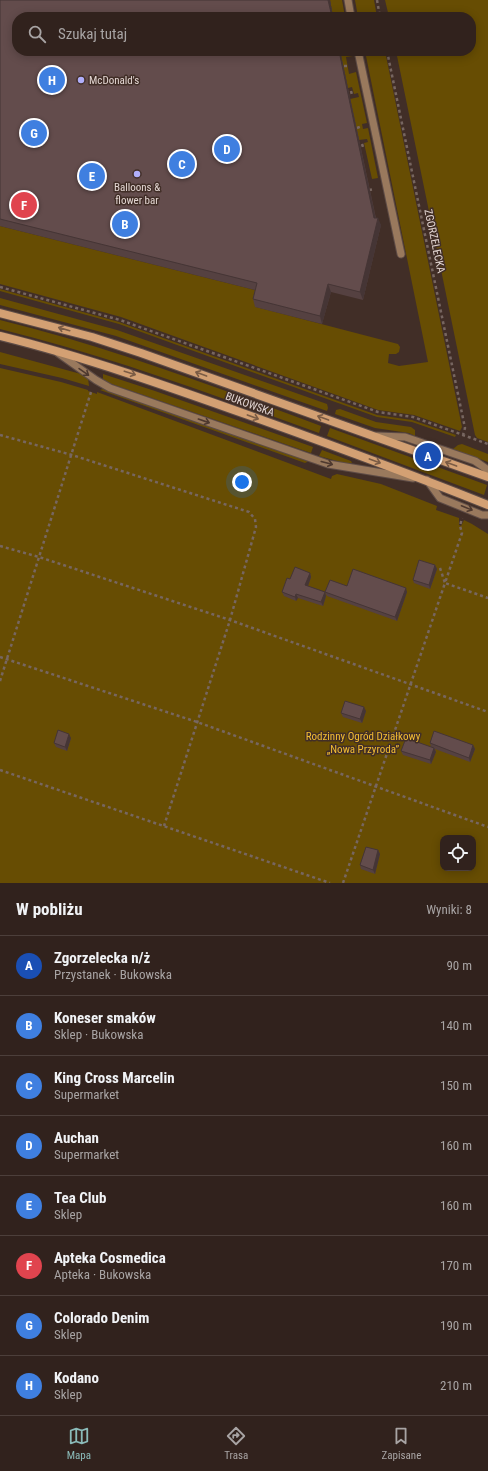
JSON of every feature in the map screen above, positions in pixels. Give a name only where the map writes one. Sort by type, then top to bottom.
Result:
[{"type":"main road","name":"BUKOWSKA","points":[[0,313],[92,337],[141,353],[488,477]]},
{"type":"main road","name":"BUKOWSKA","points":[[0,336],[53,349],[145,378],[427,480],[488,505]]},
{"type":"lane","points":[[348,0],[350,12]]},
{"type":"lane","points":[[359,56],[400,254]]},
{"type":"lane","points":[[53,349],[96,380],[110,388],[328,464],[427,480],[440,498],[482,515],[488,514]]},
{"type":"lane","points":[[373,436],[406,436],[475,461],[488,470]]},
{"type":"path","points":[[377,0],[379,12]]},
{"type":"path","name":"ZGORZELECKA","points":[[388,56],[465,428],[463,435]]},
{"type":"path","points":[[356,128],[362,126]]},
{"type":"path","points":[[370,190],[374,189]]},
{"type":"path","points":[[0,287],[120,320],[378,412],[413,417],[488,444]]},
{"type":"path","points":[[0,681],[90,398],[95,393],[92,391]]},
{"type":"path","points":[[0,435],[72,455],[249,512],[255,519],[256,527],[230,620],[164,826]]},
{"type":"path","points":[[344,883],[462,533],[460,526],[463,516]]},
{"type":"path","points":[[0,546],[39,557],[230,620],[488,712]]},
{"type":"path","points":[[440,568],[445,583]]},
{"type":"path","points":[[445,583],[488,598]]},
{"type":"path","points":[[0,657],[197,722],[488,827]]},
{"type":"path","points":[[0,770],[330,883]]},
{"type":"green space","points":[[330,0],[342,0],[344,12],[332,12]]},
{"type":"green space","points":[[355,0],[374,0],[376,12],[357,12]]},
{"type":"green space","points":[[385,0],[488,0],[488,442],[477,438],[475,435],[397,56],[476,56],[476,12],[388,12]]},
{"type":"green space","points":[[341,56],[353,56],[346,57],[349,74],[356,72],[367,123],[362,124],[363,129],[368,128],[378,178],[372,179],[364,143],[368,142],[367,139],[359,140],[350,99],[359,97],[358,93],[354,94],[352,87],[348,88]]},
{"type":"green space","points":[[366,56],[386,56],[462,427],[460,431],[414,415],[378,410],[121,317],[0,284],[0,226],[259,291],[256,307],[398,344],[400,347],[399,352],[396,354],[389,354],[388,363],[399,366],[428,362]]},
{"type":"green space","points":[[0,289],[119,322],[377,415],[412,420],[456,435],[455,437],[412,422],[377,417],[119,324],[0,291]]},
{"type":"green space","points":[[0,298],[117,330],[327,404],[327,411],[116,336],[0,305]]},
{"type":"green space","points":[[0,320],[82,342],[202,382],[321,426],[319,433],[121,364],[81,351],[0,329]]},
{"type":"green space","points":[[0,352],[81,374],[88,378],[89,386],[62,378],[0,364]]},
{"type":"green space","name":"Rodzinny Ogród Działkowy „Nowa Przyroda”","points":[[0,368],[61,382],[97,394],[97,392],[331,479],[332,476],[337,474],[381,484],[437,506],[436,510],[459,518],[459,525],[461,526],[464,520],[488,534],[488,883],[0,883]]},
{"type":"green space","points":[[103,374],[313,447],[311,453],[109,383],[103,379]]},
{"type":"green space","points":[[103,389],[308,460],[305,463],[100,390]]},
{"type":"green space","points":[[340,409],[376,422],[411,427],[415,430],[415,436],[409,433],[375,428],[335,414],[336,410]]},
{"type":"green space","points":[[330,428],[487,485],[484,495],[327,436]]},
{"type":"green space","points":[[462,444],[488,454],[488,462],[453,449]]},
{"type":"green space","points":[[322,450],[351,461],[352,463],[344,463],[319,456]]},
{"type":"building","points":[[0,0],[328,0],[331,12],[12,12],[12,56],[340,56],[374,218],[378,218],[360,292],[328,284],[320,316],[253,299],[257,283],[0,219]]},
{"type":"building","points":[[419,560],[435,565],[429,585],[413,580]]},
{"type":"building","points":[[295,567],[310,573],[305,585],[325,592],[321,602],[296,594],[295,597],[282,592],[287,578],[290,579]]},
{"type":"building","points":[[353,569],[406,588],[395,617],[325,592],[330,580],[347,586]]},
{"type":"building","points":[[345,701],[364,707],[360,719],[341,713]]},
{"type":"building","points":[[58,730],[69,734],[65,747],[54,743]]},
{"type":"building","points":[[434,731],[473,745],[469,758],[430,743]]},
{"type":"building","points":[[406,738],[434,748],[430,760],[401,751]]},
{"type":"building","points":[[366,847],[378,850],[373,870],[360,865]]},
{"type":"place","name":"Kodano","points":[[52,80]]},
{"type":"place","name":"McDonald's","points":[[81,80]]},
{"type":"place","name":"Colorado Denim","points":[[34,133]]},
{"type":"place","name":"Auchan","points":[[227,149]]},
{"type":"place","name":"King Cross Marcelin","points":[[182,164]]},
{"type":"place","name":"Balloons & flower bar","points":[[137,174]]},
{"type":"place","name":"Tea Club","points":[[92,176]]},
{"type":"place","name":"Apteka Cosmedica","points":[[24,205]]},
{"type":"place","name":"Koneser smaków","points":[[125,224]]},
{"type":"place","name":"Zgorzelecka n/ż","points":[[428,456]]}]
